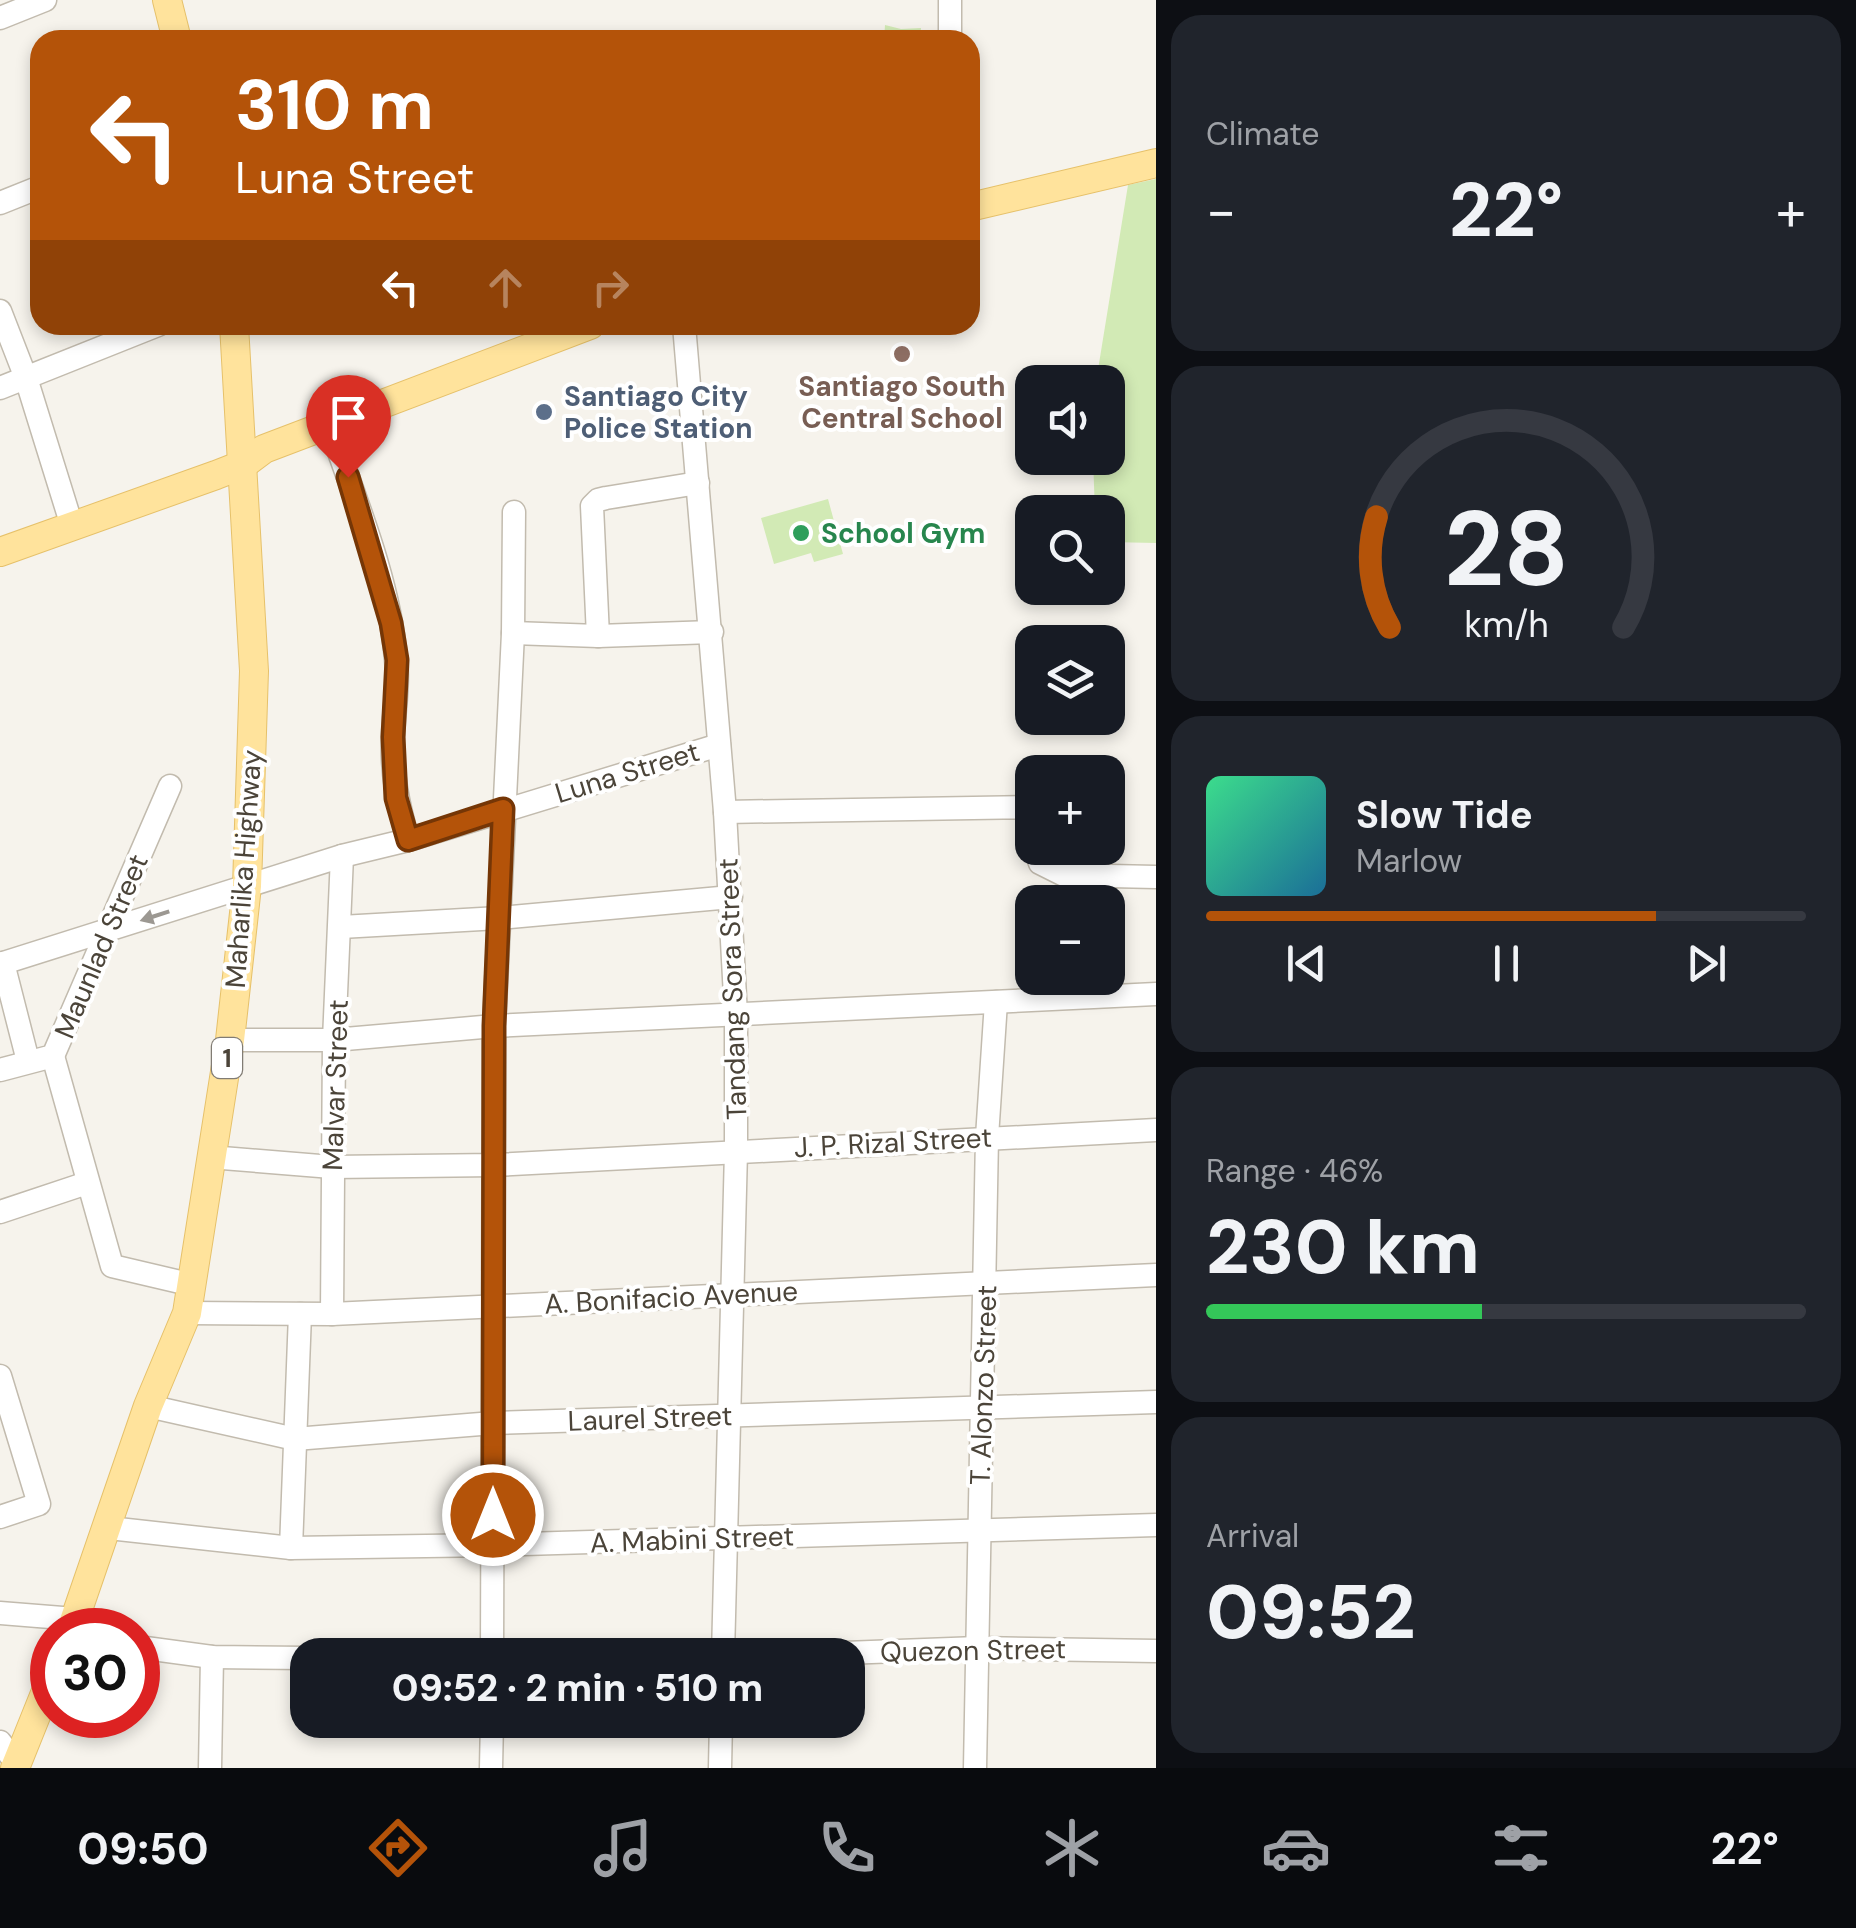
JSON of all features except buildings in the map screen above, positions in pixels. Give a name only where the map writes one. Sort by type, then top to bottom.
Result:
[{"type":"main road","points":[[167,0],[174,30]]},
{"type":"main road","points":[[980,205],[1156,163]]},
{"type":"main road","name":"Maharlika Highway","points":[[79,1608],[148,1406],[187,1314],[230,1040],[248,886],[254,671],[251,454],[235,335]]},
{"type":"main road","points":[[0,552],[564,335]]},
{"type":"main road","points":[[0,542],[70,522]]},
{"type":"main road","points":[[8,1760],[30,1718]]},
{"type":"street","points":[[0,18],[45,0]]},
{"type":"street","points":[[950,0],[950,30]]},
{"type":"street","points":[[0,203],[30,191]]},
{"type":"street","points":[[0,311],[26,378],[70,522]]},
{"type":"street","points":[[0,388],[133,335]]},
{"type":"street","name":"Tandang Sora Street","points":[[685,335],[712,632],[736,1015],[724,1638]]},
{"type":"street","points":[[328,424],[357,503],[391,623],[397,660],[393,737],[396,798],[408,840]]},
{"type":"street","points":[[598,636],[592,506],[606,498],[698,483]]},
{"type":"street","points":[[492,1638],[494,1026],[513,633],[514,512]]},
{"type":"street","points":[[513,633],[598,636],[712,632]]},
{"type":"street","name":"Luna Street","points":[[1,964],[342,856],[408,840],[718,745]]},
{"type":"street","name":"Maunlad Street","points":[[0,1070],[54,1056],[170,786]]},
{"type":"street","points":[[725,812],[1015,807]]},
{"type":"street","name":"Malvar Street","points":[[332,1314],[334,1040],[342,856]]},
{"type":"street","points":[[1046,865],[1064,875],[1156,876]]},
{"type":"street","points":[[340,927],[500,918],[731,897]]},
{"type":"street","points":[[1,964],[28,1061]]},
{"type":"street","points":[[230,1040],[334,1040],[494,1026],[1156,994]]},
{"type":"street","name":"T. Alonzo Street","points":[[975,1768],[987,1137],[996,1002]]},
{"type":"street","points":[[54,1056],[112,1266],[193,1285]]},
{"type":"street","name":"J. P. Rizal Street","points":[[210,1157],[332,1167],[495,1165],[1156,1130]]},
{"type":"street","points":[[0,1212],[87,1182]]},
{"type":"street","name":"A. Bonifacio Avenue","points":[[187,1314],[332,1314],[1156,1275]]},
{"type":"street","points":[[292,1548],[300,1314]]},
{"type":"street","points":[[0,1376],[39,1504],[0,1518]]},
{"type":"street","name":"Laurel Street","points":[[148,1406],[295,1438],[494,1423],[1156,1402]]},
{"type":"street","name":"A. Mabini Street","points":[[109,1528],[292,1548],[493,1546],[1156,1524]]},
{"type":"street","points":[[0,1613],[30,1618]]},
{"type":"street","name":"Quezon Street","points":[[865,1652],[978,1648],[1156,1651]]},
{"type":"street","points":[[160,1649],[212,1657],[290,1658]]},
{"type":"street","points":[[210,1768],[212,1657]]},
{"type":"street","points":[[492,1738],[492,1768]]},
{"type":"street","points":[[720,1768],[721,1738]]},
{"type":"green space","points":[[885,25],[921,28],[921,30],[885,30]]},
{"type":"green space","points":[[1156,179],[1156,543],[1125,542],[1125,495],[1094,495],[1094,475],[1125,475],[1125,365],[1099,365],[1128,185]]},
{"type":"green space","name":"School Gym","points":[[828,499],[843,554],[814,562],[811,553],[774,564],[761,518]]},
{"type":"place","name":"Santiago South Central School","points":[[902,354]]},
{"type":"place","name":"Santiago City Police Station","points":[[544,412]]},
{"type":"place","name":"School Gym","points":[[801,533]]},
{"type":"route","points":[[348,477],[391,623],[397,660],[393,737],[396,798],[408,840],[503,809],[494,1026],[493,1515]]}]
